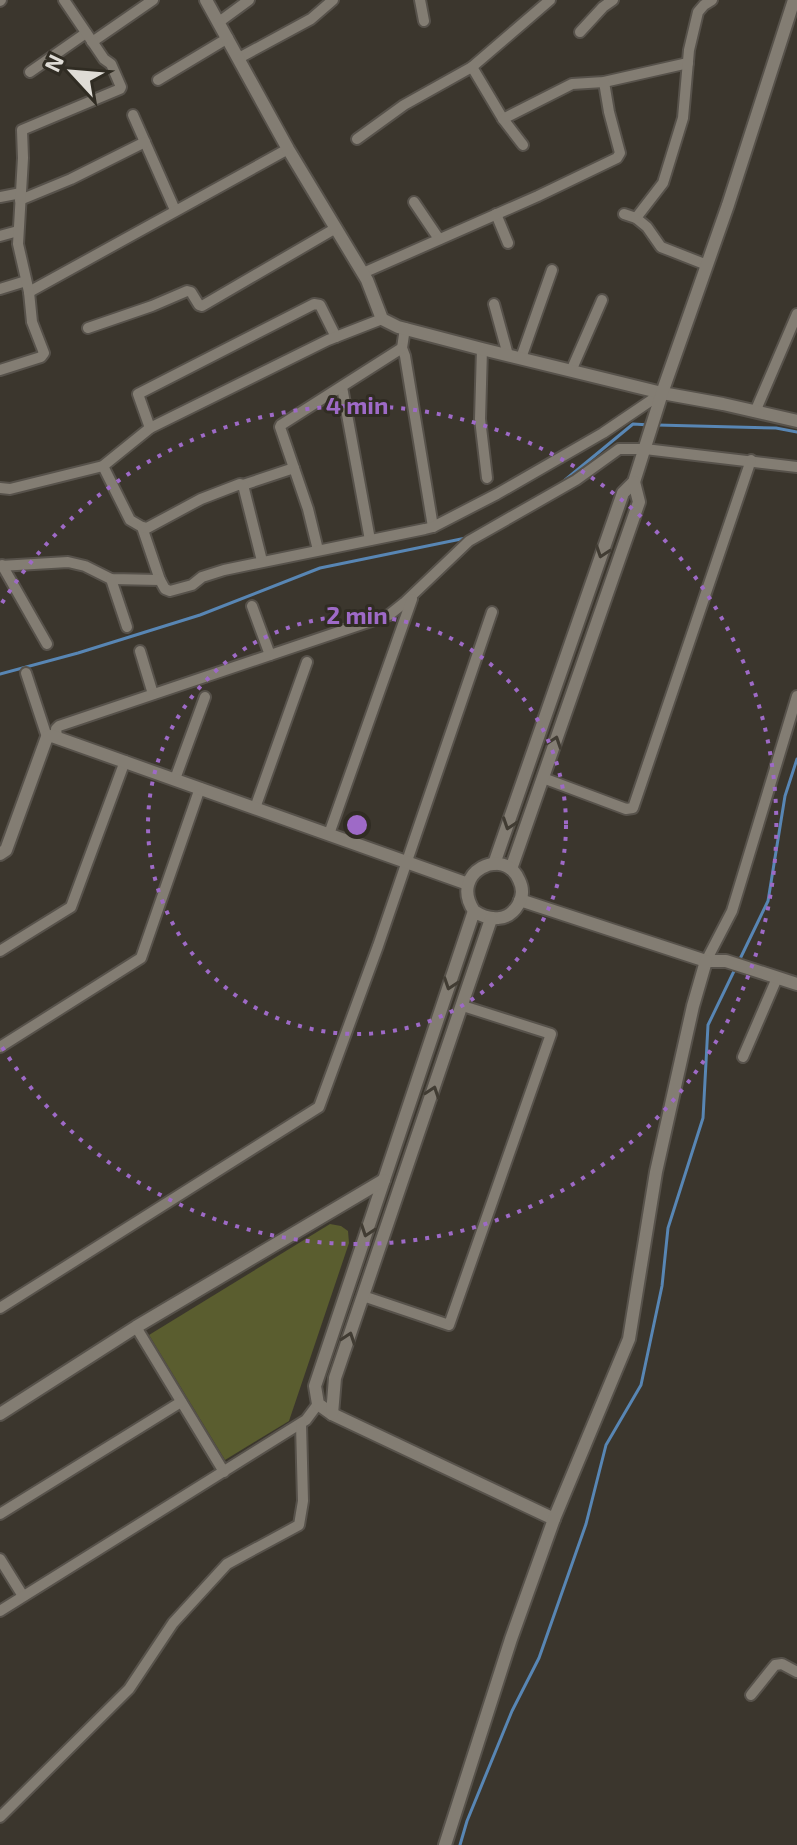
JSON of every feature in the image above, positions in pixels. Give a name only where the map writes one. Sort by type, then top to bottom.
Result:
[{"type":"street","points":[[0,370],[44,356],[32,322],[18,244],[22,130],[121,87],[111,64],[104,59],[64,0]]},
{"type":"street","points":[[30,72],[153,0]]},
{"type":"street","points":[[206,0],[288,149],[363,273],[382,319]]},
{"type":"street","points":[[219,22],[249,0]]},
{"type":"street","points":[[239,58],[311,19],[333,0]]},
{"type":"street","points":[[420,0],[424,21]]},
{"type":"street","points":[[357,139],[404,105],[472,67],[550,0]]},
{"type":"street","points":[[580,32],[613,0]]},
{"type":"street","points":[[636,218],[663,183],[683,118],[689,50],[698,12],[712,0]]},
{"type":"street","points":[[494,864],[623,493],[634,482],[794,0]]},
{"type":"street","points":[[158,80],[228,38]]},
{"type":"street","points":[[503,119],[572,84],[604,82],[688,63]]},
{"type":"street","points":[[472,67],[503,119],[523,145]]},
{"type":"street","points":[[363,273],[550,191],[617,158],[620,153],[604,82]]},
{"type":"street","points":[[133,115],[175,210]]},
{"type":"street","points":[[0,197],[20,197],[71,179],[145,142]]},
{"type":"street","points":[[0,289],[28,287],[288,149]]},
{"type":"street","points":[[414,202],[439,239]]},
{"type":"street","points":[[496,214],[508,243]]},
{"type":"street","points":[[624,214],[636,218],[647,227],[661,247],[707,265]]},
{"type":"street","points":[[88,328],[187,291],[202,306],[336,228]]},
{"type":"street","points":[[0,236],[18,231]]},
{"type":"street","points":[[514,357],[552,270]]},
{"type":"street","points":[[571,371],[602,300]]},
{"type":"street","points":[[150,428],[138,394],[314,304],[320,305],[336,337]]},
{"type":"street","points":[[494,304],[514,357]]},
{"type":"street","points":[[755,412],[796,317]]},
{"type":"street","points":[[0,488],[10,489],[103,466],[150,428],[336,337],[382,319],[514,357],[662,393],[797,421]]},
{"type":"street","points":[[405,328],[402,348],[433,527]]},
{"type":"street","points":[[318,550],[308,509],[280,427],[402,348]]},
{"type":"street","points":[[482,349],[480,419],[487,478]]},
{"type":"street","points":[[342,387],[370,540]]},
{"type":"street","points":[[142,527],[160,580],[170,591],[224,570],[433,527],[603,433],[662,393]]},
{"type":"street","points":[[0,854],[6,850],[59,726],[389,615],[469,541],[576,480],[619,449],[645,449],[797,467]]},
{"type":"street","points":[[543,778],[626,809],[633,808],[751,460]]},
{"type":"street","points":[[103,466],[130,520],[147,528],[237,483],[243,485],[294,468]]},
{"type":"street","points":[[511,869],[639,502],[634,482]]},
{"type":"street","points":[[243,485],[262,561]]},
{"type":"street","points":[[47,644],[1,566],[68,562],[85,566],[111,579],[160,580]]},
{"type":"street","points":[[111,579],[127,627]]},
{"type":"street","points":[[329,834],[414,594]]},
{"type":"street","points":[[252,606],[270,655]]},
{"type":"street","points":[[0,1308],[319,1107],[373,960],[492,612]]},
{"type":"street","points":[[140,651],[153,694]]},
{"type":"street","points":[[255,808],[307,662]]},
{"type":"street","points":[[26,673],[52,737],[468,884]]},
{"type":"street","points":[[445,1845],[511,1639],[554,1519],[629,1339],[656,1172],[693,1006],[706,961],[732,911],[797,696]]},
{"type":"street","points":[[175,779],[205,697]]},
{"type":"street","points":[[0,951],[71,907],[125,761]]},
{"type":"street","points":[[0,1047],[141,958],[200,788]]},
{"type":"street","points":[[494,864],[511,869],[521,883],[522,892],[516,909],[509,915],[491,919],[474,911],[467,894],[471,876],[478,869],[494,864]]},
{"type":"street","points":[[520,900],[706,961],[726,961],[797,984]]},
{"type":"street","points":[[474,911],[315,1386],[318,1404],[332,1414],[554,1519]]},
{"type":"street","points":[[332,1414],[335,1378],[491,919]]},
{"type":"street","points":[[743,1057],[773,976]]},
{"type":"street","points":[[363,1296],[449,1325],[551,1034],[463,1006]]},
{"type":"street","points":[[0,1414],[136,1327],[384,1180]]},
{"type":"street","points":[[136,1327],[224,1472]]},
{"type":"street","points":[[0,1514],[181,1402]]},
{"type":"street","points":[[0,1611],[301,1424],[318,1404]]},
{"type":"street","points":[[0,1817],[129,1689],[173,1623],[227,1564],[299,1525],[303,1501],[301,1424]]},
{"type":"street","points":[[0,1559],[23,1596]]},
{"type":"street","points":[[751,1695],[775,1665],[782,1664],[797,1672]]},
{"type":"green space","points":[[330,1224],[348,1231],[349,1243],[289,1421],[225,1460],[149,1335]]},
{"type":"waterway","points":[[565,480],[633,424],[650,425]]},
{"type":"waterway","points":[[657,425],[776,428],[797,432]]},
{"type":"waterway","points":[[0,674],[200,615],[320,568],[466,538]]},
{"type":"waterway","points":[[739,961],[768,901],[785,796],[797,759]]},
{"type":"waterway","points":[[460,1845],[512,1711],[539,1658],[586,1524],[606,1445],[641,1385],[662,1286],[668,1228],[703,1118],[708,1025],[736,967]]}]
